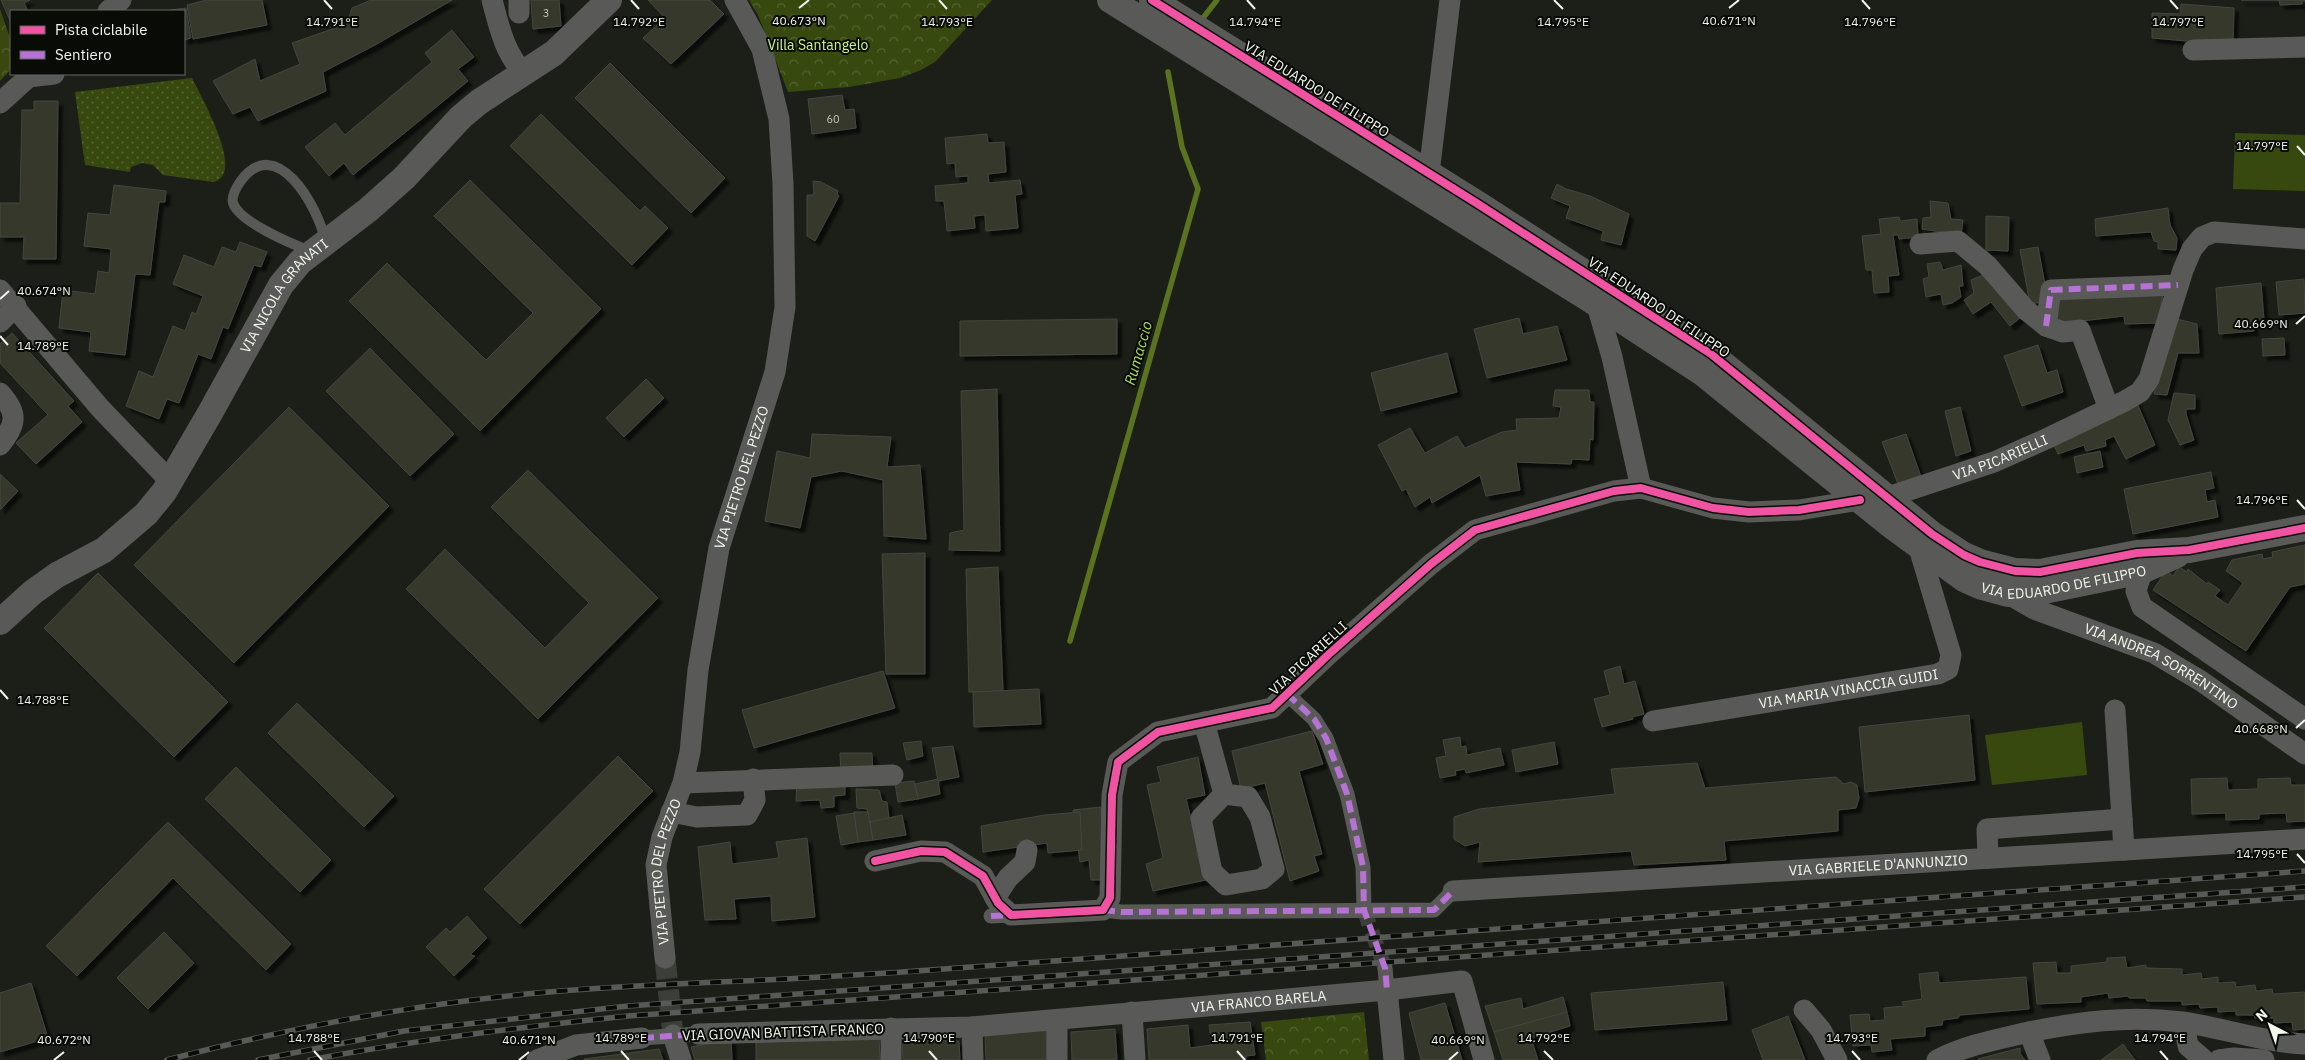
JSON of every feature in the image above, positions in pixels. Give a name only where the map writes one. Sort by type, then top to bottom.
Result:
[{"type":"street","points":[[109,10],[121,0]]},
{"type":"street","points":[[492,0],[504,45],[513,62],[524,74]]},
{"type":"street","name":"VIA NICOLA GRANATI","points":[[0,622],[33,592],[57,575],[104,550],[146,514],[170,481],[210,414],[281,285],[318,246],[368,210],[404,178],[461,117],[480,102],[554,54],[609,0]]},
{"type":"street","name":"VIA PIETRO DEL PEZZO","points":[[665,958],[656,865],[671,812],[683,783],[690,752],[698,670],[719,548],[775,372],[785,307],[783,184],[779,119],[762,49],[735,0]]},
{"type":"street","name":"VIA EDUARDO DE FILIPPO","points":[[1110,0],[1701,372],[1919,548],[1964,579],[1982,587],[2008,594],[2050,590],[2142,572],[2189,550]]},
{"type":"street","name":"VIA EDUARDO DE FILIPPO","points":[[1152,0],[1711,354],[1932,534],[1958,551],[1980,562],[2003,569],[2040,572],[2137,553],[2189,550]]},
{"type":"street","points":[[1429,174],[1450,0]]},
{"type":"street","points":[[2193,50],[2305,47]]},
{"type":"street","points":[[0,102],[30,75]]},
{"type":"street","name":"VIA PICARIELLI","points":[[1888,498],[1994,462],[2109,409],[2140,392],[2149,379],[2178,285],[2192,249],[2202,237],[2214,232],[2305,239]]},
{"type":"street","points":[[1920,244],[1958,240],[1988,266],[2026,310],[2046,326],[2063,332],[2080,330],[2109,409]]},
{"type":"street","points":[[2046,326],[2051,290],[2178,285]]},
{"type":"street","points":[[0,290],[16,306],[100,408],[170,481]]},
{"type":"street","points":[[1597,305],[1612,356],[1641,488]]},
{"type":"street","points":[[0,322],[16,306]]},
{"type":"street","points":[[0,393],[11,407],[13,428],[0,445]]},
{"type":"street","name":"VIA PICARIELLI","points":[[1103,910],[1110,898],[1112,795],[1118,762],[1158,732],[1272,708],[1329,654],[1431,564],[1475,530],[1614,491],[1641,488],[1713,508],[1749,512],[1799,510],[1860,500]]},
{"type":"street","points":[[2189,550],[2305,528]]},
{"type":"street","name":"VIA MARIA VINACCIA GUIDI","points":[[1653,721],[1938,674],[1948,669],[1951,655],[1919,548]]},
{"type":"street","name":"VIA ANDREA SORRENTINO","points":[[2142,572],[2136,591],[2142,607],[2305,719]]},
{"type":"street","name":"VIA ANDREA SORRENTINO","points":[[2008,594],[2034,609],[2154,653],[2201,681],[2305,754]]},
{"type":"street","points":[[1287,694],[1314,719],[1326,738],[1347,794],[1363,867],[1364,910]]},
{"type":"street","points":[[2115,710],[2124,850]]},
{"type":"street","points":[[1204,722],[1224,794]]},
{"type":"street","points":[[683,783],[893,775]]},
{"type":"street","points":[[671,812],[697,817],[747,815],[755,800],[753,779]]},
{"type":"street","points":[[1988,858],[1987,829],[2122,820]]},
{"type":"street","name":"VIA GABRIELE D'ANNUNZIO","points":[[1453,891],[2305,839]]},
{"type":"street","points":[[999,910],[1008,878],[1025,862],[1026,850]]},
{"type":"street","points":[[875,861],[921,851],[945,852],[983,876],[999,910]]},
{"type":"street","points":[[999,910],[1103,910],[1122,912],[1434,910],[1453,891]]},
{"type":"street","points":[[1385,968],[1394,1060]]},
{"type":"street","name":"VIA FRANCO BARELA","points":[[1132,1012],[1387,990],[1462,981],[1484,1060]]},
{"type":"street","points":[[1804,1010],[1821,1030],[1837,1060]]},
{"type":"street","points":[[1132,1012],[1135,1060]]},
{"type":"street","name":"VIA GIOVAN BATTISTA FRANCO","points":[[642,1038],[673,1034],[972,1027],[1132,1012]]},
{"type":"street","points":[[1938,1060],[1954,1051],[2029,1032],[2109,1019],[2144,1018],[2184,1022],[2274,1042],[2305,1044]]},
{"type":"street","points":[[1057,1020],[1057,1060]]},
{"type":"street","points":[[2184,1022],[2188,1046],[2204,1060]]},
{"type":"street","points":[[972,1027],[973,1060]]},
{"type":"street","points":[[891,1028],[891,1060]]},
{"type":"street","points":[[2029,1032],[2040,1060]]},
{"type":"street","points":[[673,1034],[681,1060]]},
{"type":"street","points":[[537,1060],[576,1045],[642,1038]]},
{"type":"street","points":[[2219,1060],[2234,1058],[2264,1060]]},
{"type":"lane","points":[[266,165],[282,169],[298,184],[314,206],[322,225],[318,246],[270,234],[239,213],[234,203],[234,192],[246,175],[266,165]]},
{"type":"green space","name":"Villa Santangelo","points":[[749,0],[992,0],[935,62],[921,70],[900,78],[849,87],[788,92],[758,15]]},
{"type":"green space","points":[[0,9],[10,38],[10,70],[0,81]]},
{"type":"green space","points":[[192,78],[212,118],[224,151],[225,166],[222,177],[213,182],[163,175],[153,165],[142,163],[131,167],[130,172],[85,165],[75,92]]},
{"type":"green space","points":[[2235,133],[2305,135],[2305,191],[2233,189]]},
{"type":"green space","points":[[2082,722],[2087,775],[1992,785],[1985,735]]},
{"type":"green space","points":[[1364,1012],[1369,1060],[1266,1060],[1261,1022]]},
{"type":"building","points":[[1,0],[30,0],[24,3],[28,10],[10,10],[10,21]]},
{"type":"building","points":[[207,0],[262,0],[267,25],[193,39],[187,5]]},
{"type":"building","points":[[371,0],[452,0],[377,44],[323,72],[326,91],[258,121],[250,107],[233,114],[213,81],[255,59],[260,81],[300,64],[292,43],[347,24],[352,8]]},
{"type":"building","points":[[531,0],[559,0],[561,26],[533,29]]},
{"type":"building","points":[[648,0],[710,0],[724,14],[671,64],[643,38],[665,18]]},
{"type":"building","points":[[2279,0],[2305,1],[2302,1],[2302,4],[2280,5]]},
{"type":"building","points":[[2181,4],[2234,8],[2233,45],[2152,38],[2152,13],[2180,14]]},
{"type":"building","points":[[186,8],[191,38],[185,40],[185,10],[171,10]]},
{"type":"building","points":[[452,30],[474,57],[458,69],[468,81],[353,175],[344,163],[329,176],[305,147],[335,123],[345,135],[432,62],[425,53]]},
{"type":"building","points":[[610,63],[725,178],[691,213],[575,98]]},
{"type":"building","points":[[842,95],[845,110],[854,109],[856,128],[812,134],[808,99]]},
{"type":"building","points":[[34,101],[58,101],[56,259],[23,259],[24,237],[0,237],[0,203],[20,203],[22,110],[34,110]]},
{"type":"building","points":[[541,114],[640,211],[645,206],[668,228],[632,265],[510,146]]},
{"type":"building","points":[[987,134],[988,143],[1004,142],[1006,172],[988,174],[989,183],[1020,180],[1022,194],[1015,195],[1018,228],[986,231],[985,215],[974,216],[975,228],[947,231],[944,201],[936,201],[935,186],[968,183],[968,176],[956,177],[955,163],[947,164],[945,138]]},
{"type":"building","points":[[470,180],[601,309],[480,431],[349,301],[387,263],[486,360],[533,313],[434,216]]},
{"type":"building","points":[[813,181],[821,182],[838,191],[837,194],[839,196],[815,241],[807,236],[807,195],[814,195]]},
{"type":"building","points":[[1557,184],[1566,189],[1590,196],[1629,214],[1621,245],[1601,240],[1603,231],[1566,218],[1570,206],[1551,198]]},
{"type":"building","points":[[114,185],[166,191],[165,202],[159,202],[150,275],[135,274],[125,355],[89,351],[91,332],[59,328],[63,290],[95,294],[98,271],[109,273],[111,249],[84,246],[88,213],[110,215]]},
{"type":"building","points":[[1930,201],[1948,203],[1951,219],[1963,220],[1961,235],[1922,229],[1923,218],[1931,217]]},
{"type":"building","points":[[2168,208],[2170,225],[2177,238],[2176,250],[2158,249],[2158,242],[2154,241],[2151,232],[2096,236],[2095,219]]},
{"type":"building","points":[[1986,216],[2009,217],[2008,251],[1986,250]]},
{"type":"building","points":[[1899,217],[1900,221],[1917,219],[1918,237],[1899,239],[1898,235],[1893,235],[1899,275],[1888,276],[1889,292],[1874,293],[1872,270],[1866,270],[1862,236],[1881,234],[1879,219]]},
{"type":"building","points":[[240,242],[267,252],[261,267],[254,265],[228,329],[223,327],[211,359],[198,354],[179,403],[167,399],[159,419],[126,406],[139,371],[153,377],[173,326],[185,331],[192,312],[196,314],[203,296],[173,284],[184,255],[214,267],[222,247],[236,252]]},
{"type":"building","points":[[2038,247],[2048,301],[2030,304],[2020,250]]},
{"type":"building","points":[[1940,262],[1943,270],[1961,265],[1963,286],[1959,286],[1961,297],[1952,303],[1943,305],[1941,294],[1926,297],[1923,279],[1929,277],[1927,264]]},
{"type":"building","points":[[1993,271],[2025,314],[2010,326],[1991,302],[1973,314],[1964,300],[1974,293],[1971,280]]},
{"type":"building","points":[[2304,279],[2305,313],[2279,315],[2276,282]]},
{"type":"building","points":[[2261,283],[2264,320],[2253,320],[2254,331],[2219,334],[2216,288]]},
{"type":"building","points":[[2164,288],[2158,323],[2125,324],[2124,316],[2056,324],[2051,298]]},
{"type":"building","points":[[1519,318],[1523,334],[1557,326],[1567,360],[1487,378],[1474,329]]},
{"type":"building","points":[[2173,318],[2197,324],[2199,353],[2178,353],[2167,395],[2154,394]]},
{"type":"building","points":[[1117,319],[1117,354],[960,356],[960,321]]},
{"type":"building","points":[[12,333],[74,401],[68,406],[82,422],[36,464],[16,443],[48,415],[0,363],[0,344]]},
{"type":"building","points":[[2284,338],[2285,355],[2263,356],[2262,339]]},
{"type":"building","points":[[2038,345],[2047,373],[2057,370],[2063,392],[2022,406],[2004,356]]},
{"type":"building","points":[[370,348],[454,434],[410,476],[326,391]]},
{"type":"building","points":[[1447,353],[1457,392],[1381,411],[1371,373]]},
{"type":"building","points":[[646,379],[664,398],[624,437],[606,418]]},
{"type":"building","points":[[997,389],[1000,551],[949,550],[950,533],[964,530],[961,391]]},
{"type":"building","points":[[1555,390],[1589,390],[1590,402],[1594,402],[1593,440],[1590,439],[1589,460],[1572,459],[1571,464],[1516,462],[1520,490],[1486,496],[1480,475],[1432,503],[1430,497],[1415,507],[1406,489],[1402,491],[1378,445],[1410,428],[1425,453],[1457,436],[1465,448],[1502,432],[1517,430],[1516,419],[1559,418],[1561,407],[1553,406]]},
{"type":"building","points":[[2174,393],[2195,395],[2195,409],[2186,409],[2194,440],[2180,445],[2168,420]]},
{"type":"building","points":[[2136,401],[2155,445],[2126,459],[2114,436],[2105,440],[2106,446],[2086,451],[2084,445],[2058,454],[2053,443]]},
{"type":"building","points":[[289,407],[389,506],[234,663],[134,565]]},
{"type":"building","points":[[1960,407],[1971,451],[1956,456],[1945,411]]},
{"type":"building","points":[[812,434],[891,437],[887,467],[920,465],[926,539],[884,536],[883,480],[842,471],[811,477],[800,528],[765,521],[777,451],[810,458]]},
{"type":"building","points":[[1906,434],[1921,477],[1898,484],[1882,442]]},
{"type":"building","points":[[2100,451],[2103,467],[2077,473],[2074,457]]},
{"type":"building","points":[[528,470],[658,598],[538,719],[406,589],[445,549],[545,648],[589,603],[491,507]]},
{"type":"building","points":[[2211,472],[2214,488],[2205,490],[2207,502],[2215,500],[2218,517],[2133,534],[2124,489]]},
{"type":"building","points":[[0,474],[18,491],[0,510]]},
{"type":"building","points":[[2305,545],[2305,584],[2290,587],[2246,651],[2153,590],[2166,571],[2173,576],[2179,567],[2187,572],[2188,569],[2207,584],[2208,582],[2220,590],[2215,596],[2228,605],[2243,583],[2226,571],[2232,560],[2262,554],[2263,559],[2273,557],[2272,552]]},
{"type":"building","points":[[925,553],[925,674],[886,674],[882,554]]},
{"type":"building","points":[[998,567],[1003,691],[969,692],[966,569]]},
{"type":"building","points":[[98,573],[228,702],[174,757],[44,628]]},
{"type":"building","points":[[1620,666],[1624,684],[1635,681],[1644,714],[1632,717],[1633,719],[1602,727],[1594,699],[1610,695],[1604,671]]},
{"type":"building","points":[[883,671],[895,708],[754,748],[742,710]]},
{"type":"building","points":[[1039,689],[1041,724],[974,727],[973,692]]},
{"type":"building","points":[[297,703],[394,796],[364,827],[268,733]]},
{"type":"building","points":[[1969,715],[1975,780],[1865,792],[1859,727]]},
{"type":"building","points":[[1312,731],[1323,764],[1299,771],[1322,854],[1314,856],[1319,871],[1290,881],[1265,783],[1241,789],[1232,751]]},
{"type":"building","points":[[1460,737],[1461,747],[1466,746],[1467,755],[1500,748],[1504,765],[1466,773],[1465,769],[1455,771],[1456,775],[1440,778],[1436,758],[1446,756],[1443,740]]},
{"type":"building","points":[[921,741],[923,756],[907,760],[903,743]]},
{"type":"building","points":[[1554,742],[1558,764],[1516,772],[1512,750]]},
{"type":"building","points":[[953,746],[959,777],[938,781],[932,748]]},
{"type":"building","points":[[840,753],[872,753],[873,774],[841,774]]},
{"type":"building","points":[[618,756],[653,791],[520,924],[484,889]]},
{"type":"building","points":[[1198,757],[1205,795],[1186,799],[1199,851],[1196,851],[1206,880],[1153,891],[1146,864],[1163,858],[1147,785],[1161,782],[1157,767]]},
{"type":"building","points":[[1697,763],[1705,788],[1836,777],[1844,784],[1851,782],[1857,785],[1859,798],[1856,808],[1838,810],[1838,831],[1724,841],[1726,860],[1634,865],[1631,851],[1478,862],[1480,842],[1465,846],[1454,839],[1454,817],[1479,809],[1615,794],[1611,769]]},
{"type":"building","points":[[236,767],[331,860],[300,892],[205,799]]},
{"type":"building","points":[[845,777],[845,795],[834,796],[834,807],[821,808],[820,800],[796,801],[797,780]]},
{"type":"building","points":[[2227,778],[2228,790],[2258,789],[2258,779],[2290,778],[2291,785],[2305,785],[2305,821],[2287,822],[2286,813],[2259,814],[2259,819],[2226,820],[2226,813],[2192,814],[2191,779]]},
{"type":"building","points":[[938,779],[940,794],[918,799],[915,784]]},
{"type":"building","points":[[914,781],[918,799],[898,802],[895,783]]},
{"type":"building","points":[[856,789],[879,790],[882,801],[887,802],[889,818],[870,822],[867,809],[857,808]]},
{"type":"building","points":[[1101,807],[1103,880],[1091,880],[1089,860],[1080,862],[1073,810]]},
{"type":"building","points":[[854,812],[868,812],[873,840],[858,842]]},
{"type":"building","points":[[1080,812],[1082,850],[1048,853],[1047,843],[983,852],[981,826],[1045,815]]},
{"type":"building","points":[[854,813],[858,842],[841,845],[836,816]]},
{"type":"building","points":[[902,815],[906,835],[873,840],[870,822]]},
{"type":"building","points":[[168,822],[291,944],[266,970],[173,878],[77,976],[46,946]]},
{"type":"building","points":[[807,838],[815,917],[772,921],[771,896],[734,899],[736,919],[705,920],[698,847],[730,842],[732,864],[779,858],[776,842]]},
{"type":"building","points":[[467,916],[487,938],[470,955],[475,956],[454,976],[426,947],[446,928],[450,932]]},
{"type":"building","points":[[164,932],[194,963],[148,1009],[117,978]]},
{"type":"building","points":[[2125,957],[2127,968],[2146,965],[2146,968],[2182,969],[2182,975],[2201,973],[2202,979],[2218,977],[2218,983],[2235,982],[2236,987],[2255,985],[2256,991],[2272,989],[2273,994],[2305,992],[2305,1029],[2293,1030],[2292,1022],[2274,1023],[2274,1018],[2236,1015],[2236,1011],[2218,1012],[2218,1007],[2200,1008],[2199,1004],[2182,1005],[2182,1001],[2147,1001],[2146,998],[2129,998],[2128,996],[2109,998],[2108,993],[2081,997],[2081,1002],[2037,1004],[2033,963],[2056,962],[2057,973],[2071,973],[2071,966],[2107,962],[2107,958]]},
{"type":"building","points":[[1938,972],[1939,983],[2026,977],[2029,1009],[1960,1015],[1958,1018],[1943,1020],[1942,1025],[1925,1027],[1925,1036],[1890,1039],[1892,1050],[1872,1052],[1871,1045],[1853,1046],[1850,1015],[1869,1014],[1870,1021],[1885,1020],[1884,1008],[1904,1006],[1902,1002],[1922,999],[1919,974]]},
{"type":"building","points":[[1723,982],[1727,1020],[1595,1030],[1591,993]]},
{"type":"building","points":[[31,983],[48,1038],[0,1052],[0,993]]},
{"type":"building","points":[[1563,997],[1567,1012],[1494,1032],[1485,1006],[1521,998],[1523,1009]]},
{"type":"building","points":[[1445,1003],[1462,1060],[1421,1060],[1409,1013]]},
{"type":"building","points":[[1567,1012],[1570,1026],[1531,1038],[1538,1060],[1503,1060],[1494,1032]]},
{"type":"building","points":[[1788,1016],[1805,1060],[1763,1060],[1752,1030]]},
{"type":"building","points":[[1250,1022],[1255,1055],[1246,1056],[1246,1060],[1149,1060],[1147,1029],[1188,1025],[1190,1048],[1212,1045],[1209,1025]]},
{"type":"building","points":[[1115,1029],[1117,1060],[1072,1060],[1071,1032]]},
{"type":"building","points":[[1046,1031],[1047,1060],[986,1060],[985,1034]]},
{"type":"building","points":[[879,1038],[880,1060],[756,1060],[756,1042]]},
{"type":"building","points":[[731,1039],[732,1060],[695,1060],[691,1047]]},
{"type":"building","points":[[902,1040],[959,1041],[960,1060],[903,1060]]},
{"type":"building","points":[[2123,1044],[2135,1060],[2101,1060]]},
{"type":"building","points":[[2020,1048],[2020,1053],[2025,1060],[1978,1059]]},
{"type":"building","points":[[659,1049],[663,1060],[584,1060],[584,1059]]},
{"type":"waterway","name":"Rumaccio","points":[[1203,18],[1217,0]]},
{"type":"waterway","name":"Rumaccio","points":[[1070,641],[1198,189],[1182,147],[1168,72]]},
{"type":"tunnel","points":[[1364,910],[1385,968]]},
{"type":"tunnel","points":[[665,958],[673,1035]]},
{"type":"railway","points":[[167,1060],[261,1037],[356,1018],[452,1003],[549,992],[928,970],[2305,871]]},
{"type":"railway","points":[[258,1060],[404,1031],[628,1006],[2305,887]]},
{"type":"railway","points":[[310,1060],[468,1035],[628,1016],[2305,897]]},
{"type":"marked path","points":[[2046,326],[2051,290],[2178,285]]},
{"type":"marked path","points":[[1287,694],[1314,719],[1326,738],[1347,794],[1363,867],[1364,910],[1385,968],[1387,990]]},
{"type":"marked path","points":[[1103,910],[1122,912],[1434,910],[1453,891]]},
{"type":"marked path","points":[[991,916],[1011,915]]},
{"type":"marked path","points":[[642,1038],[698,1034]]},
{"type":"cycle path","points":[[1152,0],[1478,204],[1711,354],[1932,534],[1964,555],[1980,562],[2015,571],[2040,572],[2137,553],[2189,550],[2305,528]]},
{"type":"cycle path","points":[[875,861],[921,851],[945,852],[983,876],[998,903],[1011,915],[1103,910],[1110,898],[1112,795],[1118,762],[1158,732],[1272,708],[1329,654],[1431,564],[1475,530],[1614,491],[1641,488],[1713,508],[1749,512],[1799,510],[1860,500]]}]
